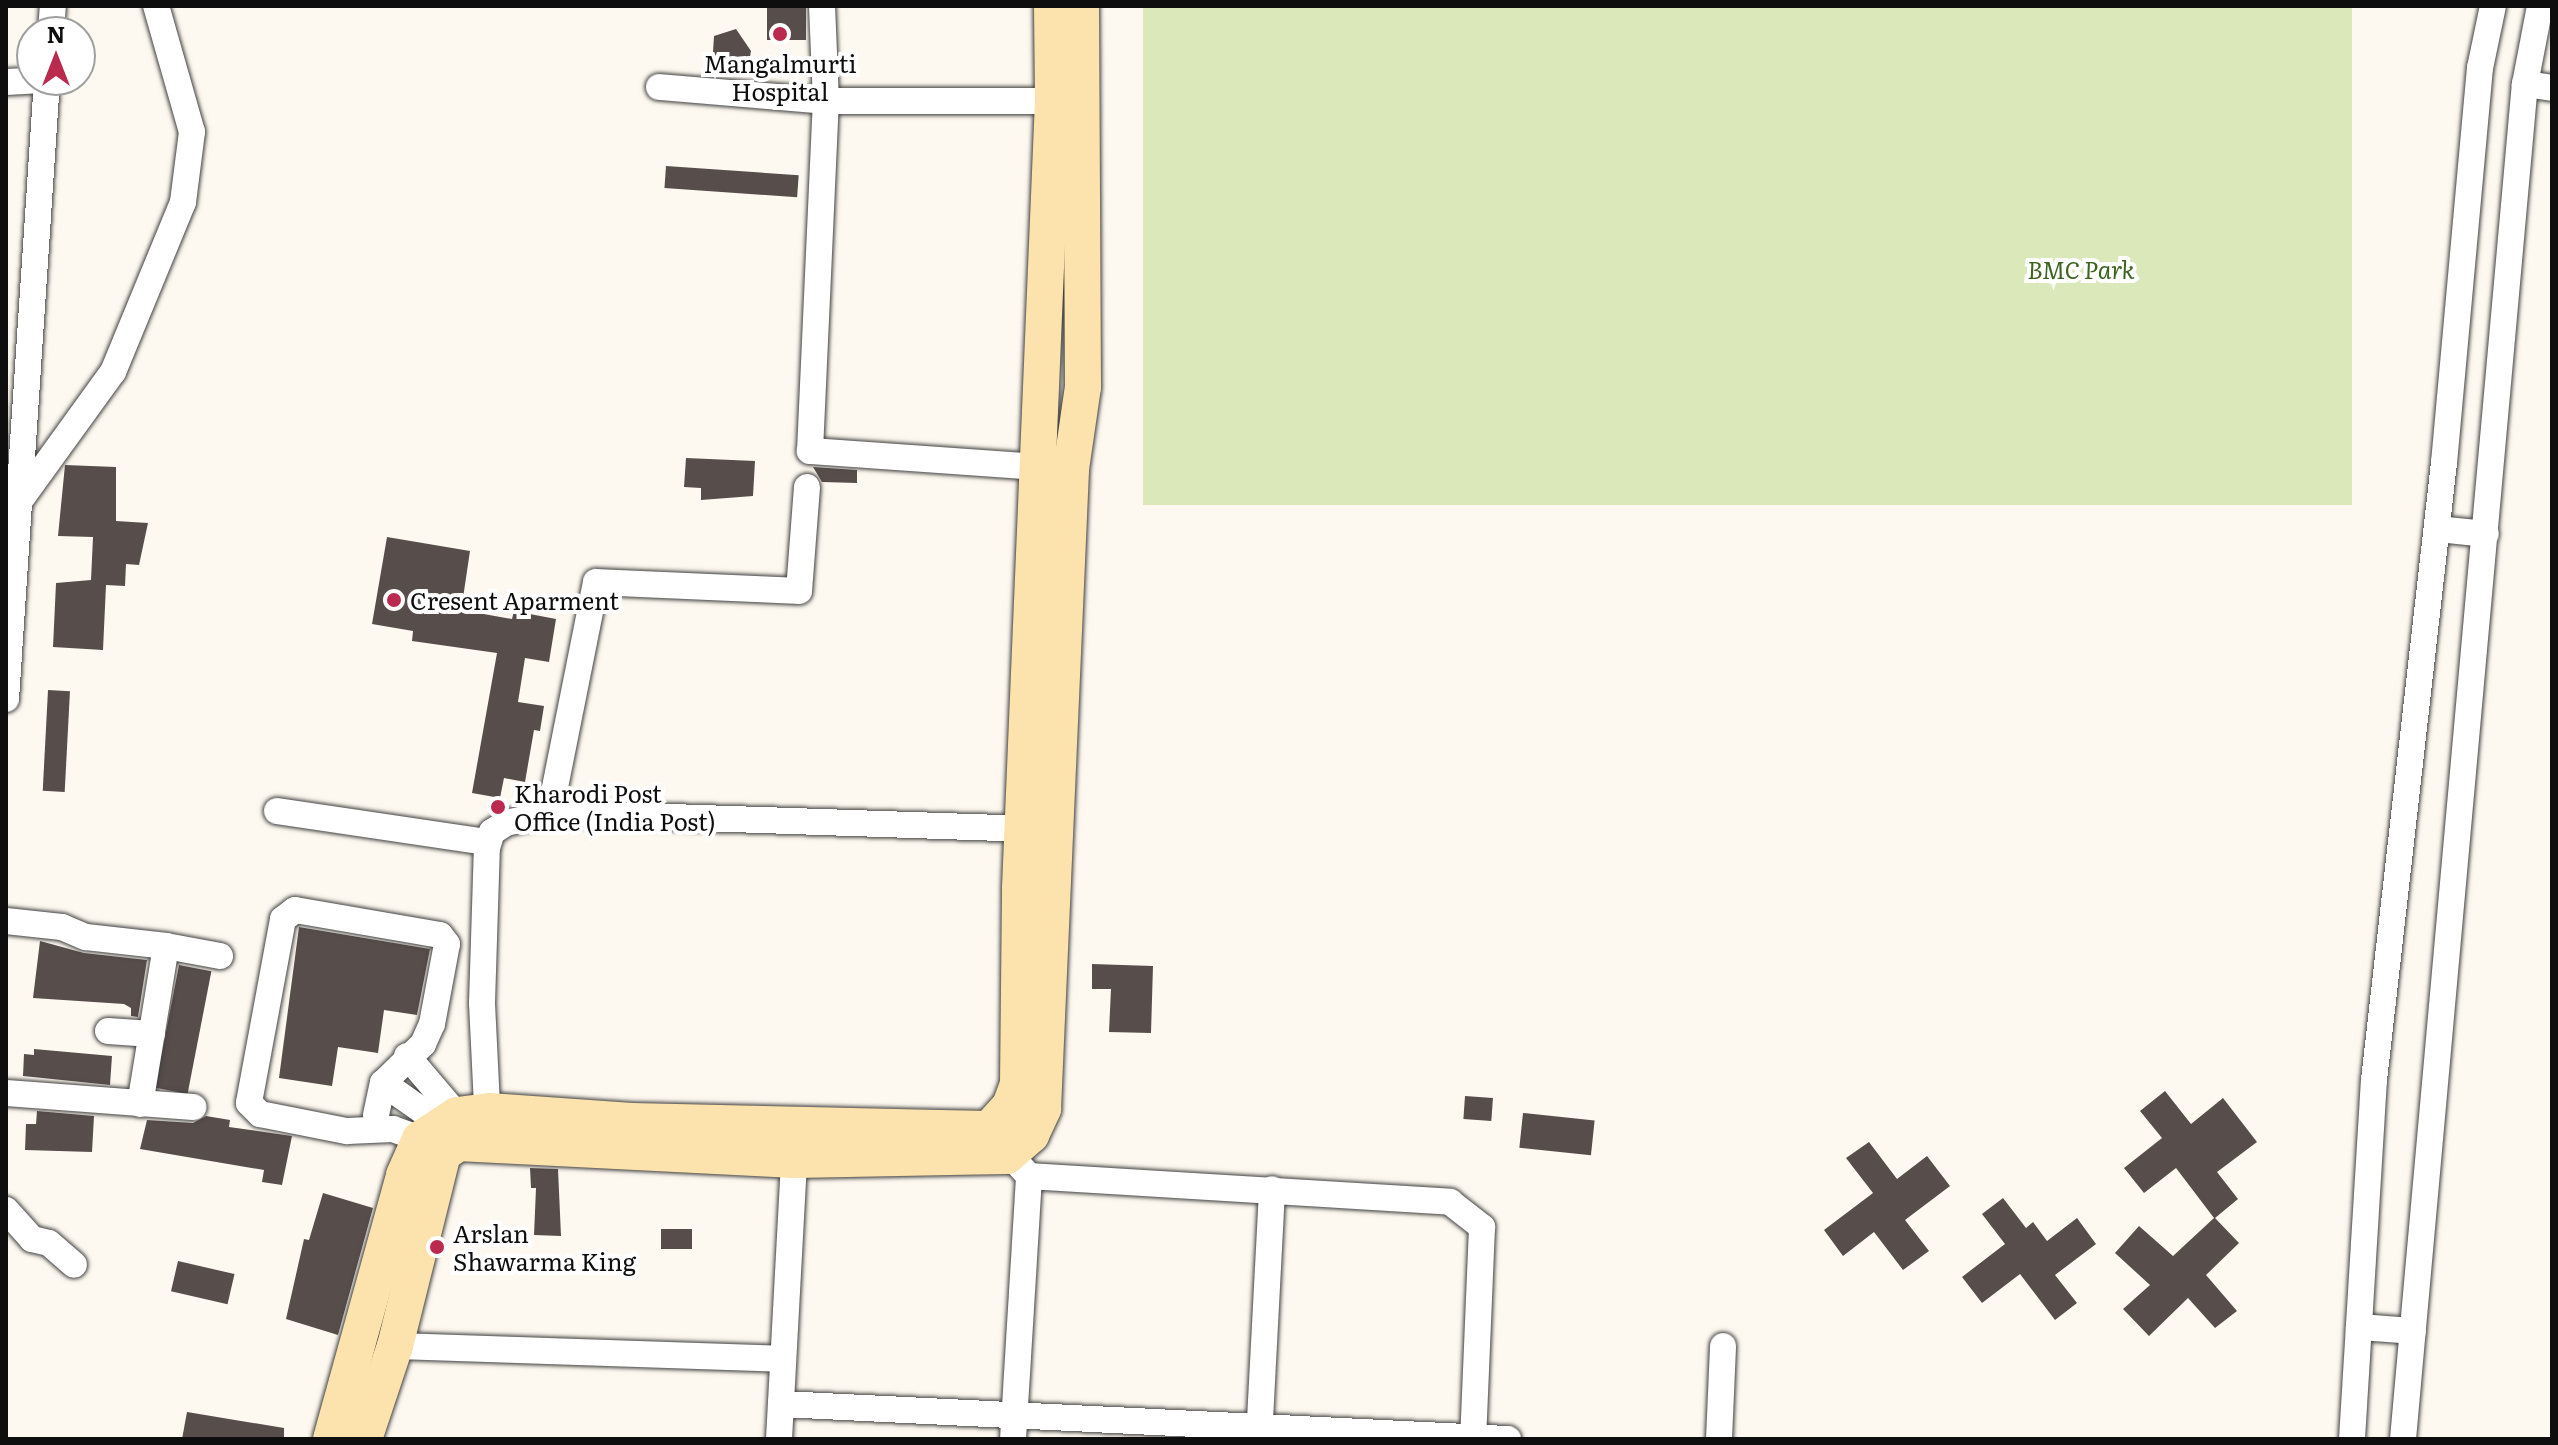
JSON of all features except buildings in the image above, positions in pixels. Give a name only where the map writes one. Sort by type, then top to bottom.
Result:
[{"type":"street","points":[[17,504],[113,372],[183,202],[192,132],[156,6]]},
{"type":"street","points":[[822,6],[826,101],[810,451],[1055,468]]},
{"type":"street","points":[[1052,6],[1069,101]]},
{"type":"street","points":[[1014,1427],[1008,1154],[1010,1106],[1033,1026],[1069,101],[1081,6]]},
{"type":"street","points":[[2352,1439],[2374,1080],[2437,529],[2480,68],[2493,6]]},
{"type":"street","points":[[2403,1439],[2525,84],[2540,6]]},
{"type":"street","points":[[2525,84],[2552,88]]},
{"type":"street","points":[[659,87],[826,101],[1069,101]]},
{"type":"street","points":[[6,699],[17,504],[12,411],[42,96]]},
{"type":"street","points":[[550,813],[596,582],[799,591],[807,487]]},
{"type":"street","points":[[2437,529],[2486,534]]},
{"type":"street","points":[[277,811],[488,842]]},
{"type":"street","points":[[364,1439],[395,1346],[443,1154],[458,1143],[482,1003],[488,842],[492,832],[506,823],[550,813],[1041,830]]},
{"type":"street","points":[[376,1115],[383,1083],[407,1056],[423,1044],[432,1024],[447,944],[440,935],[295,910],[283,919],[249,1103],[260,1114],[347,1131],[459,1126],[1008,1154],[1272,1189],[1450,1202],[1482,1227],[1474,1438]]},
{"type":"street","points":[[6,921],[62,927],[86,937],[220,956]]},
{"type":"street","points":[[140,1104],[166,946]]},
{"type":"street","points":[[108,1031],[152,1034]]},
{"type":"street","points":[[407,1056],[459,1126]]},
{"type":"street","points":[[383,1083],[459,1126]]},
{"type":"street","points":[[6,1093],[193,1107]]},
{"type":"street","points":[[331,1439],[404,1175],[459,1126]]},
{"type":"street","points":[[779,1439],[795,1143]]},
{"type":"street","points":[[1260,1433],[1272,1189]]},
{"type":"street","points":[[6,1210],[32,1239],[49,1243],[74,1265]]},
{"type":"street","points":[[2359,1327],[2413,1331]]},
{"type":"street","points":[[395,1346],[783,1359]]},
{"type":"street","points":[[1719,1439],[1723,1346]]},
{"type":"street","points":[[781,1404],[1014,1427],[1508,1439]]},
{"type":"green space","name":"BMC Park","points":[[1143,6],[2352,6],[2352,505],[1143,505]]},
{"type":"place","name":"Mangalmurti Hospital","points":[[780,34]]},
{"type":"place","name":"Cresent Aparment","points":[[394,600]]},
{"type":"place","name":"Kharodi Post Office (India Post)","points":[[498,807]]},
{"type":"place","name":"Arslan Shawarma King","points":[[437,1247]]}]
